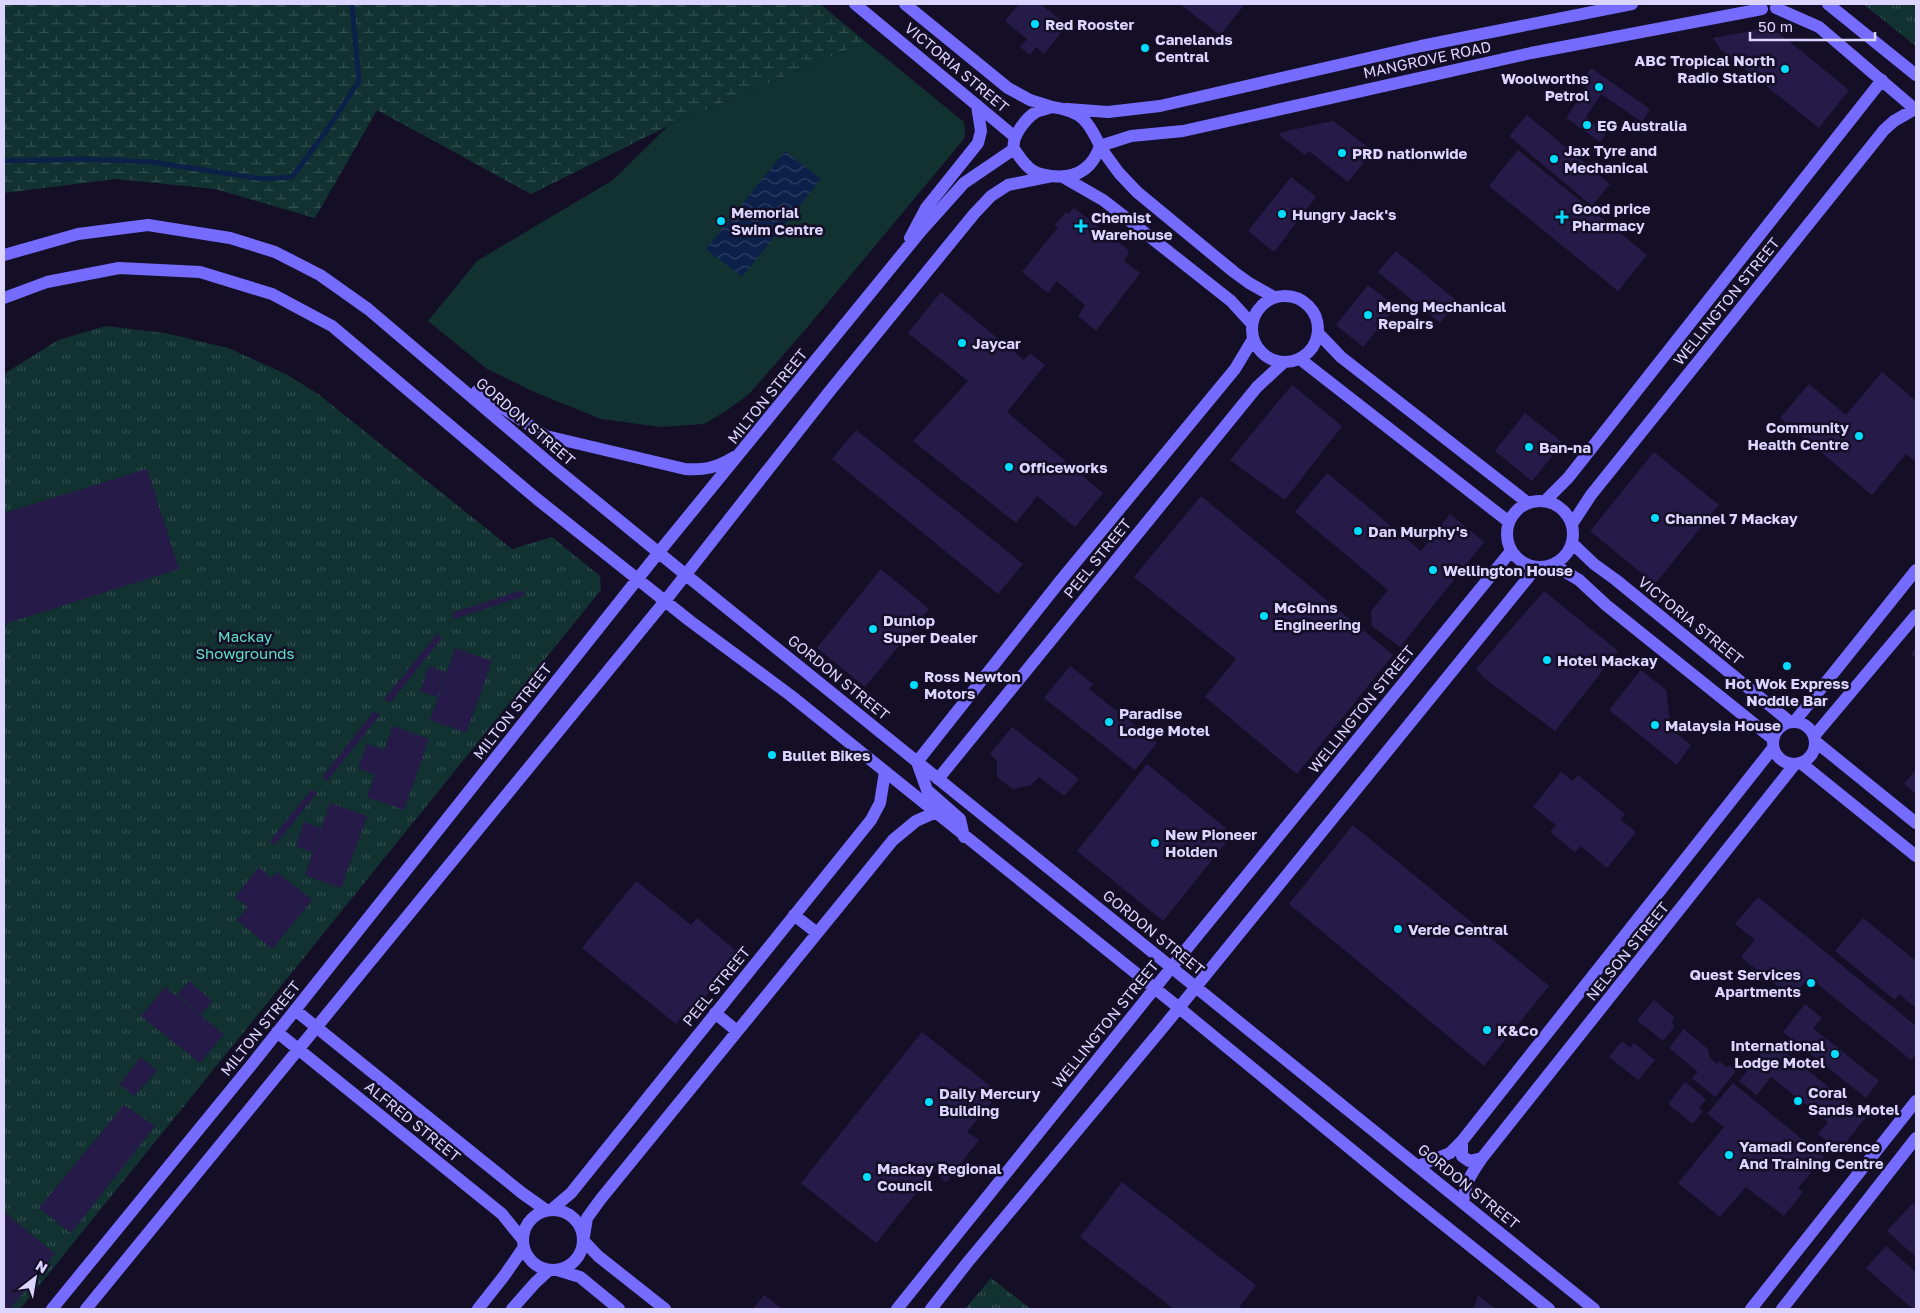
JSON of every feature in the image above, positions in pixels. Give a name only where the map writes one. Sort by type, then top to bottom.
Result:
[{"type":"street","name":"VICTORIA STREET","points":[[855,4],[977,105],[1014,143]]},
{"type":"street","name":"VICTORIA STREET","points":[[904,4],[1008,88],[1030,100],[1052,107]]},
{"type":"street","name":"MANGROVE ROAD","points":[[1067,109],[1108,112],[1160,106],[1421,46],[1632,4]]},
{"type":"street","points":[[1750,4],[1762,9]]},
{"type":"street","points":[[1828,4],[1916,75]]},
{"type":"street","points":[[1780,6],[1819,27],[1916,110]]},
{"type":"street","name":"MANGROVE ROAD","points":[[1100,147],[1131,136],[1183,131],[1531,53],[1780,6]]},
{"type":"street","name":"WELLINGTON STREET","points":[[1545,501],[1568,478],[1882,80]]},
{"type":"street","points":[[903,254],[926,208],[978,143],[981,131],[977,105]]},
{"type":"street","points":[[1252,324],[1231,301],[1103,200],[1057,176],[1033,171],[1014,143],[1035,113],[1052,107],[1067,109],[1080,116],[1088,123],[1100,147],[1119,173],[1137,192],[1234,272],[1274,297]]},
{"type":"street","name":"WELLINGTON STREET","points":[[1572,524],[1591,496],[1884,130],[1894,121],[1916,110]]},
{"type":"street","name":"MILTON STREET","points":[[52,1309],[295,1010],[660,552],[903,254],[958,189],[1014,143]]},
{"type":"street","points":[[86,1309],[665,601],[829,392],[974,214],[992,196],[1008,185],[1057,176],[1075,175],[1087,168],[1095,159],[1100,147]]},
{"type":"street","name":"GORDON STREET","points":[[6,254],[78,234],[148,225],[230,238],[275,252],[320,274],[368,309],[427,357],[554,467],[1594,1309]]},
{"type":"street","points":[[4,298],[47,282],[119,268],[200,272],[272,294],[332,326],[537,499],[665,601],[790,695],[1549,1309]]},
{"type":"street","points":[[1290,296],[1308,304],[1318,322],[1318,333],[1312,348],[1300,359],[1284,362],[1274,360],[1258,348],[1253,340],[1252,324],[1259,307],[1274,297],[1290,296]]},
{"type":"street","points":[[1318,333],[1341,357],[1528,503]]},
{"type":"street","name":"PEEL STREET","points":[[917,762],[1061,580],[1235,369],[1253,340]]},
{"type":"street","points":[[427,357],[546,436],[685,470],[703,470],[720,466],[744,450]]},
{"type":"street","points":[[1300,359],[1509,522]]},
{"type":"street","name":"PEEL STREET","points":[[938,779],[1257,387],[1284,362]]},
{"type":"street","points":[[1545,501],[1561,508],[1568,515],[1572,524],[1574,533],[1572,544],[1568,553],[1554,565],[1536,568],[1526,565],[1511,551],[1507,541],[1509,522],[1520,508],[1528,503],[1545,501]]},
{"type":"street","name":"VICTORIA STREET","points":[[1572,544],[1594,564],[1792,722]]},
{"type":"street","name":"WELLINGTON STREET","points":[[898,1309],[1171,968],[1511,551]]},
{"type":"street","points":[[1554,565],[1579,580],[1606,605],[1773,743],[1781,760],[1798,764],[1916,856]]},
{"type":"street","points":[[931,1309],[1536,568]]},
{"type":"street","points":[[1773,743],[1779,728],[1792,722],[1916,570]]},
{"type":"street","points":[[1798,764],[1812,755],[1815,739],[1916,616]]},
{"type":"street","points":[[1792,722],[1807,725],[1815,739],[1916,823]]},
{"type":"street","name":"NELSON STREET","points":[[1418,1166],[1450,1152],[1462,1141],[1773,743]]},
{"type":"street","points":[[917,762],[927,790],[960,819],[964,837]]},
{"type":"street","name":"NELSON STREET","points":[[1463,1203],[1465,1187],[1469,1177],[1482,1158],[1798,764]]},
{"type":"street","name":"PEEL STREET","points":[[549,1210],[571,1193],[877,811],[883,791],[885,772]]},
{"type":"street","points":[[512,1309],[535,1283],[553,1270],[573,1263],[582,1249],[588,1218],[600,1200],[893,840],[916,821],[934,813]]},
{"type":"street","points":[[794,915],[817,933]]},
{"type":"street","name":"ALFRED STREET","points":[[295,1010],[522,1193],[549,1210]]},
{"type":"street","points":[[715,1013],[737,1031]]},
{"type":"street","name":"ALFRED STREET","points":[[277,1032],[502,1214],[523,1243]]},
{"type":"street","points":[[1751,1309],[1916,1101]]},
{"type":"street","points":[[1782,1309],[1916,1138]]},
{"type":"street","points":[[1462,1141],[1462,1156],[1469,1161],[1482,1158]]},
{"type":"street","points":[[620,1309],[580,1277],[553,1270],[533,1262],[527,1255],[523,1243],[524,1230],[528,1222],[535,1215],[549,1210],[560,1210],[576,1219],[584,1238],[598,1256],[664,1309]]},
{"type":"street","points":[[478,1309],[504,1276],[523,1243]]},
{"type":"green space","points":[[4,4],[820,4],[866,42],[668,126],[531,194],[377,110],[315,218],[215,189],[116,179],[4,193]]},
{"type":"green space","points":[[1863,4],[1916,4],[1916,46]]},
{"type":"green space","name":"Memorial Swim Centre","points":[[866,42],[964,122],[964,139],[805,330],[749,394],[726,411],[704,424],[661,427],[601,419],[532,391],[487,369],[428,321],[477,261],[613,180],[668,126]]},
{"type":"green space","name":"Mackay Showgrounds","points":[[106,326],[165,333],[228,348],[286,374],[318,394],[512,549],[552,537],[600,576],[601,590],[20,1309],[4,1309],[4,374],[58,340]]},
{"type":"green space","points":[[991,1278],[1031,1309],[965,1309]]},
{"type":"water","points":[[785,151],[821,179],[742,277],[706,249]]},
{"type":"building","points":[[1019,4],[1040,4],[1067,25],[1044,54],[1036,47],[1030,55],[1020,47],[1027,39],[1005,21]]},
{"type":"building","points":[[1180,4],[1245,4],[1220,35]]},
{"type":"building","name":"ABC Tropical North Radio Station","points":[[1762,29],[1779,33],[1849,90],[1819,128],[1720,49],[1713,38]]},
{"type":"building","points":[[1591,68],[1650,109],[1642,122],[1601,94],[1586,117],[1607,132],[1600,142],[1566,118],[1587,86],[1581,82]]},
{"type":"building","points":[[1527,115],[1610,184],[1592,206],[1509,136]]},
{"type":"building","name":"PRD nationwide","points":[[1333,121],[1373,151],[1348,182],[1309,151],[1305,155],[1279,135],[1282,132]]},
{"type":"building","points":[[1518,150],[1647,255],[1618,291],[1489,186]]},
{"type":"building","name":"Hungry Jack's","points":[[1291,177],[1316,197],[1274,252],[1248,231]]},
{"type":"building","points":[[1074,208],[1127,249],[1129,253],[1124,261],[1140,273],[1096,331],[1078,316],[1085,305],[1057,281],[1048,293],[1022,272],[1058,227],[1055,225],[1066,212],[1068,214]]},
{"type":"building","points":[[1396,251],[1457,301],[1440,323],[1378,272]]},
{"type":"building","points":[[1368,285],[1396,307],[1363,347],[1336,325]]},
{"type":"building","name":"Officeworks","points":[[941,292],[1024,360],[1030,353],[1045,365],[1007,412],[1103,493],[1075,527],[1037,496],[1016,523],[913,441],[968,381],[908,333]]},
{"type":"building","name":"Community Health Centre","points":[[1882,372],[1916,401],[1916,462],[1906,454],[1872,495],[1780,418],[1809,384],[1846,415]]},
{"type":"building","points":[[1292,385],[1342,426],[1285,500],[1230,460]]},
{"type":"building","name":"Ban-na","points":[[1525,413],[1563,443],[1532,481],[1495,451]]},
{"type":"building","points":[[856,430],[1023,564],[998,594],[832,459]]},
{"type":"building","name":"Channel 7 Mackay","points":[[1654,452],[1719,505],[1655,584],[1590,531]]},
{"type":"building","points":[[147,469],[179,569],[4,624],[4,513]]},
{"type":"building","points":[[1327,473],[1421,551],[1450,514],[1484,542],[1400,647],[1372,626],[1371,611],[1388,590],[1295,512]]},
{"type":"building","name":"McGinns Engineering","points":[[1201,496],[1393,655],[1297,774],[1205,697],[1236,659],[1134,577]]},
{"type":"building","name":"Dunlop Super Dealer","points":[[881,569],[929,609],[865,687],[817,648]]},
{"type":"building","points":[[522,590],[524,596],[454,619],[452,613]]},
{"type":"building","name":"Hotel Mackay","points":[[1544,591],[1618,651],[1555,731],[1484,678],[1476,669]]},
{"type":"building","points":[[437,634],[442,638],[390,703],[384,699]]},
{"type":"building","points":[[455,648],[492,661],[466,733],[430,720]]},
{"type":"building","points":[[1916,648],[1916,659],[1911,654]]},
{"type":"building","points":[[429,666],[446,672],[437,697],[420,691]]},
{"type":"building","points":[[1070,666],[1093,684],[1089,689],[1157,743],[1135,770],[1044,698]]},
{"type":"building","points":[[1641,670],[1666,690],[1671,729],[1691,745],[1677,765],[1609,710]]},
{"type":"building","points":[[374,711],[380,715],[327,781],[322,777]]},
{"type":"building","points":[[393,726],[429,739],[404,810],[367,797],[375,775],[358,768],[367,744],[384,750]]},
{"type":"building","points":[[1012,727],[1079,779],[1064,796],[1039,777],[1031,785],[1013,789],[997,777],[997,761],[990,754]]},
{"type":"building","name":"New Pioneer Holden","points":[[1147,764],[1233,834],[1163,921],[1077,851]]},
{"type":"building","points":[[1916,769],[1916,794],[1904,784]]},
{"type":"building","points":[[1561,772],[1573,781],[1578,775],[1625,814],[1620,819],[1636,832],[1607,868],[1581,846],[1575,852],[1550,832],[1556,825],[1533,807]]},
{"type":"building","points":[[312,789],[317,793],[275,845],[270,841]]},
{"type":"building","points":[[330,803],[367,816],[341,888],[305,875]]},
{"type":"building","points":[[304,822],[321,828],[312,852],[296,846]]},
{"type":"building","name":"Verde Central","points":[[1353,825],[1549,986],[1484,1066],[1289,904]]},
{"type":"building","points":[[259,867],[271,878],[277,872],[312,900],[272,949],[237,920],[248,907],[235,897]]},
{"type":"building","points":[[636,881],[691,925],[697,918],[740,954],[694,1011],[689,1007],[676,1024],[582,948]]},
{"type":"building","points":[[1758,897],[1916,1026],[1916,1054],[1911,1060],[1809,977],[1792,998],[1741,957],[1755,940],[1735,924]]},
{"type":"building","points":[[1863,918],[1916,961],[1916,1008],[1899,994],[1895,1000],[1835,951]]},
{"type":"building","points":[[189,981],[212,1001],[201,1015],[177,995]]},
{"type":"building","points":[[165,987],[224,1034],[200,1063],[141,1016]]},
{"type":"building","points":[[1654,1000],[1675,1018],[1671,1023],[1675,1026],[1663,1041],[1637,1020]]},
{"type":"building","points":[[1805,1004],[1822,1018],[1813,1028],[1879,1081],[1866,1098],[1783,1032]]},
{"type":"building","points":[[1684,1029],[1708,1049],[1710,1058],[1717,1064],[1719,1061],[1726,1067],[1729,1065],[1736,1071],[1715,1097],[1692,1078],[1698,1072],[1669,1048]]},
{"type":"building","points":[[922,1032],[999,1093],[967,1132],[979,1140],[946,1182],[934,1171],[876,1243],[801,1183]]},
{"type":"building","points":[[1622,1041],[1630,1048],[1634,1043],[1655,1060],[1638,1080],[1609,1057]]},
{"type":"building","name":"Coral Sands Motel","points":[[1771,1041],[1866,1117],[1839,1151],[1818,1134],[1828,1122],[1771,1077],[1757,1095],[1739,1081]]},
{"type":"building","points":[[141,1057],[157,1071],[134,1096],[120,1084]]},
{"type":"building","points":[[1685,1082],[1706,1099],[1699,1108],[1703,1111],[1693,1124],[1668,1104]]},
{"type":"building","points":[[1733,1083],[1824,1157],[1798,1188],[1803,1192],[1784,1216],[1746,1187],[1720,1217],[1678,1183],[1724,1127],[1707,1114]]},
{"type":"building","points":[[124,1105],[155,1126],[71,1233],[39,1208]]},
{"type":"building","points":[[1122,1182],[1256,1285],[1238,1309],[1174,1309],[1080,1237]]},
{"type":"building","points":[[1913,1203],[1916,1206],[1916,1257],[1887,1231]]},
{"type":"building","points":[[4,1212],[55,1254],[10,1309],[4,1309]]},
{"type":"building","points":[[1886,1246],[1916,1272],[1916,1309],[1913,1309],[1866,1268]]},
{"type":"building","points":[[764,1295],[782,1309],[753,1309]]},
{"type":"building","points":[[1478,1295],[1495,1309],[1474,1309]]},
{"type":"waterway","points":[[4,161],[81,159],[152,162],[262,179],[292,177],[327,130],[359,81],[352,4]]},
{"type":"place","name":"Red Rooster","points":[[1035,24]]},
{"type":"place","name":"Canelands Central","points":[[1145,48]]},
{"type":"place","name":"ABC Tropical North Radio Station","points":[[1785,69]]},
{"type":"place","name":"Woolworths Petrol","points":[[1599,87]]},
{"type":"place","name":"EG Australia","points":[[1587,125]]},
{"type":"place","name":"PRD nationwide","points":[[1342,153]]},
{"type":"place","name":"Jax Tyre and Mechanical","points":[[1554,159]]},
{"type":"place","name":"Hungry Jack's","points":[[1282,214]]},
{"type":"place","name":"Good price Pharmacy","points":[[1562,217]]},
{"type":"place","name":"Memorial Swim Centre","points":[[721,221]]},
{"type":"place","name":"Chemist Warehouse","points":[[1081,226]]},
{"type":"place","name":"Meng Mechanical Repairs","points":[[1368,315]]},
{"type":"place","name":"Jaycar","points":[[962,343]]},
{"type":"place","name":"Community Health Centre","points":[[1859,436]]},
{"type":"place","name":"Ban-na","points":[[1529,447]]},
{"type":"place","name":"Officeworks","points":[[1009,467]]},
{"type":"place","name":"Channel 7 Mackay","points":[[1655,518]]},
{"type":"place","name":"Dan Murphy's","points":[[1358,531]]},
{"type":"place","name":"Wellington House","points":[[1433,570]]},
{"type":"place","name":"McGinns Engineering","points":[[1264,616]]},
{"type":"place","name":"Dunlop Super Dealer","points":[[873,629]]},
{"type":"place","name":"Hotel Mackay","points":[[1547,660]]},
{"type":"place","name":"Hot Wok Express Noddle Bar","points":[[1787,666]]},
{"type":"place","name":"Ross Newton Motors","points":[[914,685]]},
{"type":"place","name":"Paradise Lodge Motel","points":[[1109,722]]},
{"type":"place","name":"Malaysia House","points":[[1655,725]]},
{"type":"place","name":"Bullet Bikes","points":[[772,755]]},
{"type":"place","name":"New Pioneer Holden","points":[[1155,843]]},
{"type":"place","name":"Verde Central","points":[[1398,929]]},
{"type":"place","name":"Quest Services Apartments","points":[[1811,983]]},
{"type":"place","name":"K&Co","points":[[1487,1030]]},
{"type":"place","name":"International Lodge Motel","points":[[1835,1054]]},
{"type":"place","name":"Coral Sands Motel","points":[[1798,1101]]},
{"type":"place","name":"Daily Mercury Building","points":[[929,1102]]},
{"type":"place","name":"Yamadi Conference And Training Centre","points":[[1729,1155]]},
{"type":"place","name":"Mackay Regional Council","points":[[867,1177]]}]
